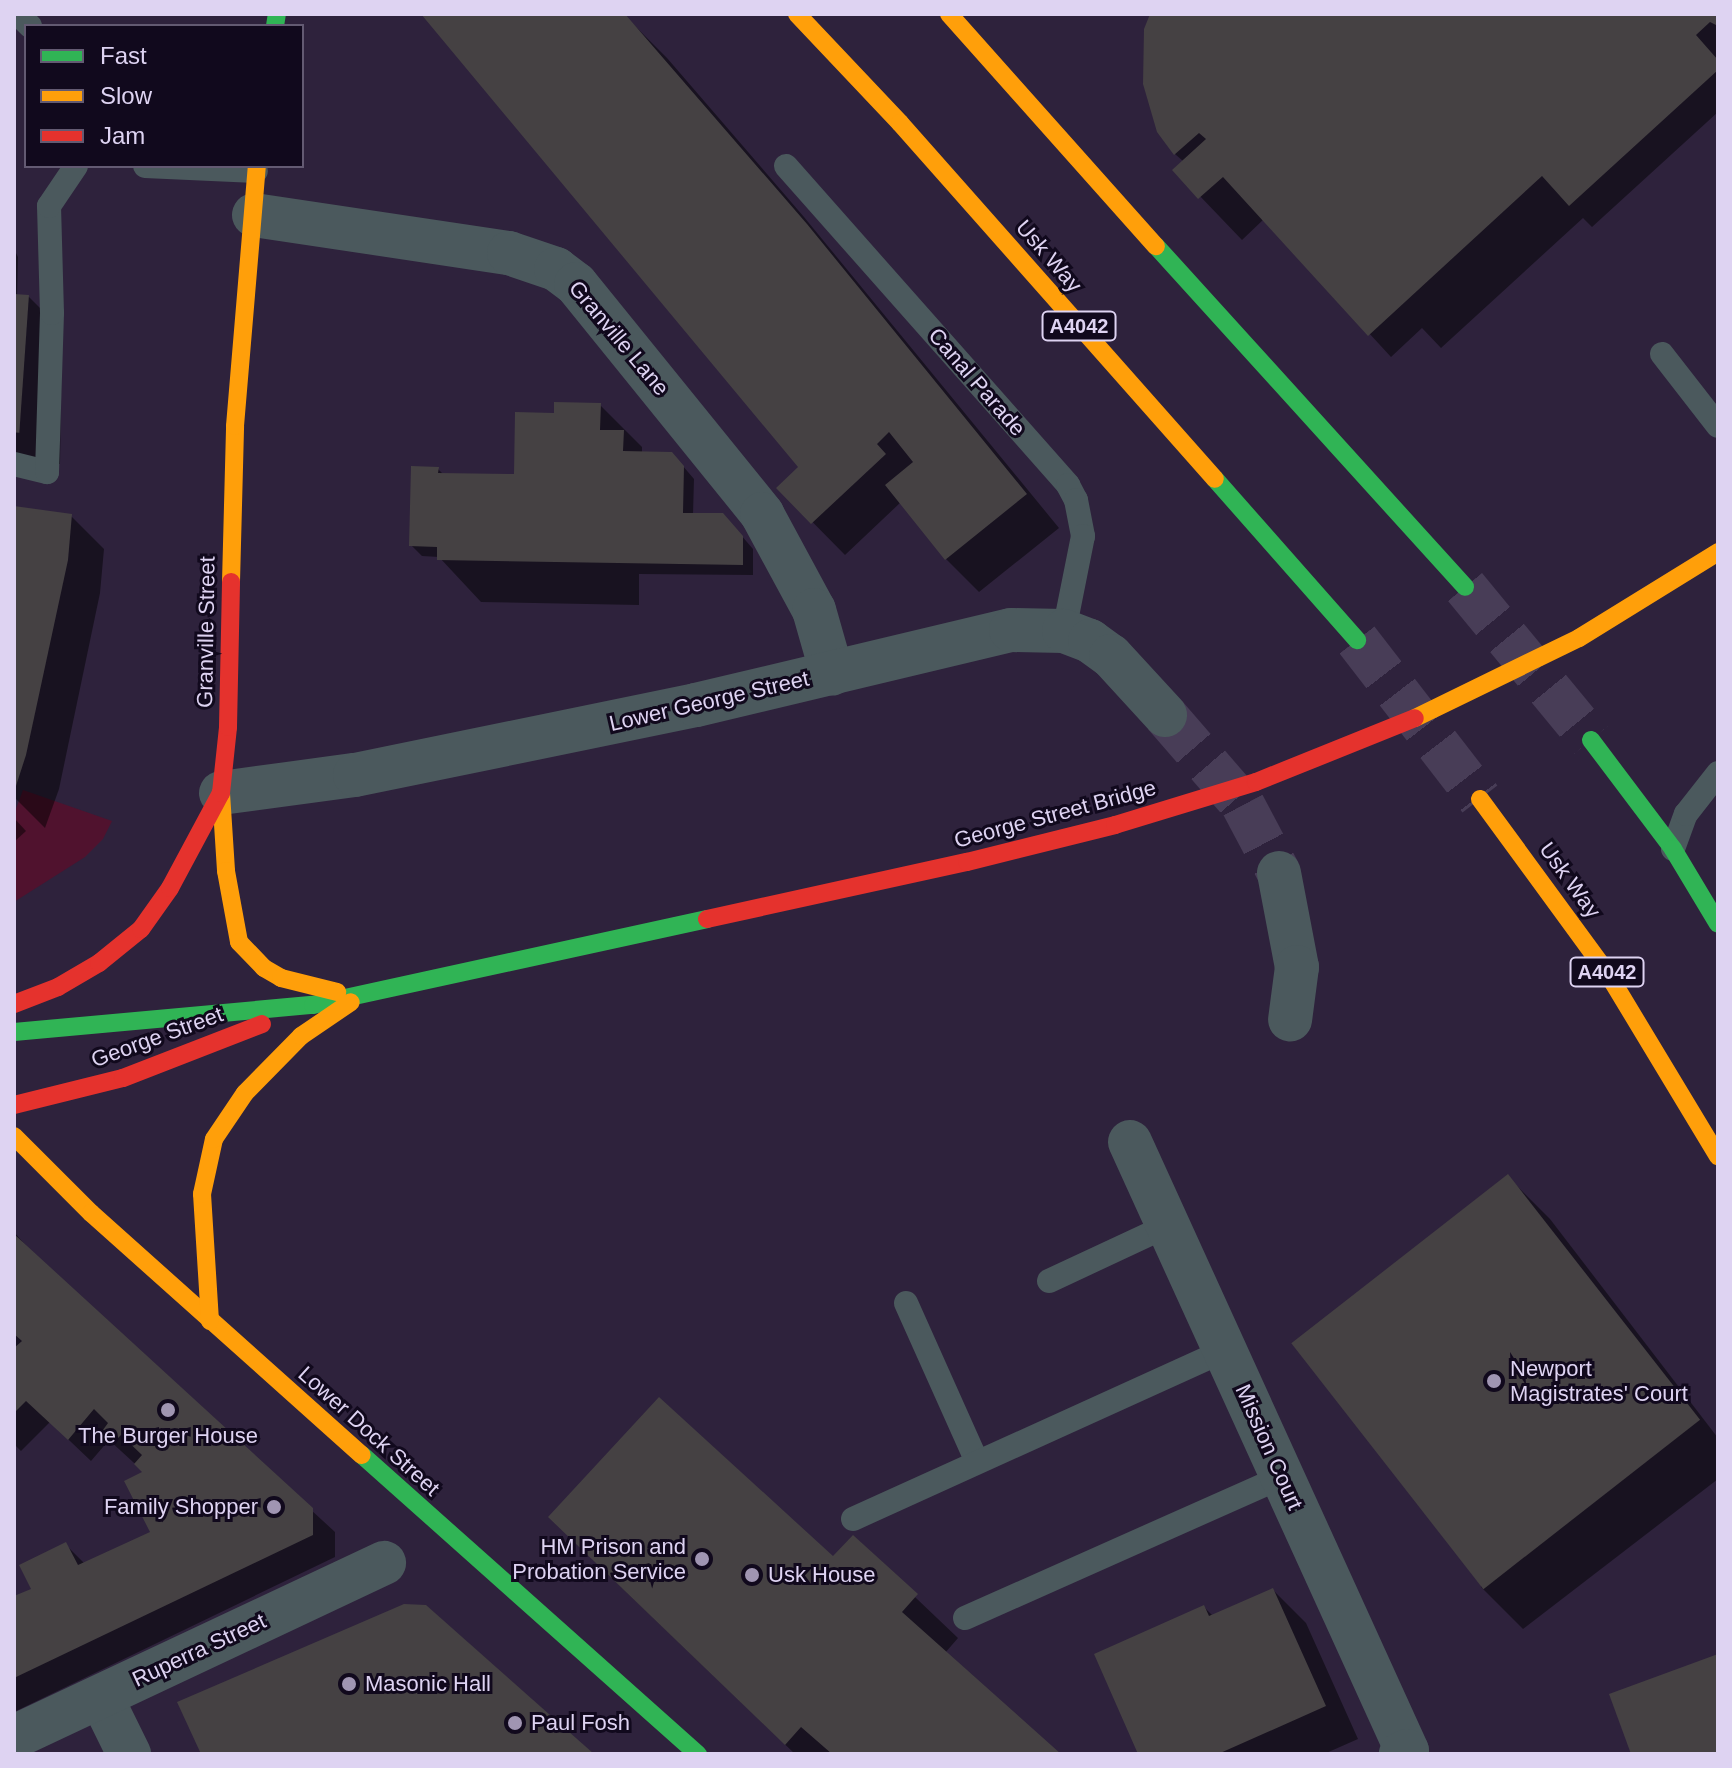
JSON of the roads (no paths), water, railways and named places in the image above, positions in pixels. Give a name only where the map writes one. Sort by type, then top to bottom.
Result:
[{"type":"main road","name":"Usk Way","points":[[797,14],[900,123],[1357,640]]},
{"type":"main road","points":[[949,14],[1362,477],[1465,587]]},
{"type":"main road","name":"Granville Street","points":[[14,1004],[58,987],[99,963],[141,929],[170,888],[221,793],[228,727],[235,426],[257,169]]},
{"type":"main road","name":"George Street Bridge","points":[[359,996],[1101,829],[1256,782],[1410,720],[1579,638],[1718,552]]},
{"type":"main road","points":[[1591,740],[1673,849],[1718,924]]},
{"type":"main road","points":[[221,793],[226,871],[239,942],[264,968],[281,978],[359,996]]},
{"type":"main road","name":"Usk Way","points":[[1480,799],[1608,974],[1718,1156]]},
{"type":"main road","points":[[210,1321],[202,1194],[214,1139],[245,1093],[301,1036],[359,996]]},
{"type":"main road","name":"George Street","points":[[14,1032],[313,1005],[359,996]]},
{"type":"main road","name":"George Street","points":[[14,1105],[123,1078],[313,1005]]},
{"type":"main road","name":"Lower Dock Street","points":[[14,1136],[91,1213],[210,1321],[698,1754]]},
{"type":"street","name":"Granville Lane","points":[[254,215],[509,253],[556,269],[576,284],[762,514],[814,610],[832,673]]},
{"type":"street","name":"Lower George Street","points":[[221,793],[355,775],[832,673],[1011,630],[1064,631],[1090,641],[1111,656],[1165,715]]},
{"type":"street","points":[[1279,873],[1297,967],[1290,1020]]},
{"type":"street","name":"Mission Court","points":[[1130,1142],[1405,1753]]},
{"type":"street","name":"Ruperra Street","points":[[14,1737],[384,1563]]},
{"type":"street","points":[[101,1697],[129,1754]]},
{"type":"lane","name":"Canal Parade","points":[[786,166],[1068,485],[1076,500],[1083,536],[1064,631]]},
{"type":"lane","points":[[14,464],[47,472],[52,313],[49,206],[75,168]]},
{"type":"lane","points":[[220,168],[257,169]]},
{"type":"lane","points":[[1662,354],[1718,426]]},
{"type":"lane","points":[[1673,849],[1686,814],[1718,773]]},
{"type":"lane","points":[[1049,1281],[1169,1225]]},
{"type":"lane","points":[[906,1303],[977,1462]]},
{"type":"lane","points":[[853,1519],[1225,1350]]},
{"type":"lane","points":[[965,1618],[1282,1477]]},
{"type":"tunnel","points":[[1465,587],[1591,740]]},
{"type":"tunnel","points":[[1357,640],[1480,799]]},
{"type":"tunnel","points":[[1165,715],[1243,805],[1279,873]]},
{"type":"place","name":"Newport Magistrates' Court","points":[[1494,1381]]},
{"type":"place","name":"The Burger House","points":[[168,1410]]},
{"type":"place","name":"Family Shopper","points":[[274,1507]]},
{"type":"place","name":"HM Prison and Probation Service","points":[[702,1559]]},
{"type":"place","name":"Usk House","points":[[752,1575]]},
{"type":"place","name":"Masonic Hall","points":[[349,1684]]},
{"type":"place","name":"Paul Fosh","points":[[515,1723]]}]
